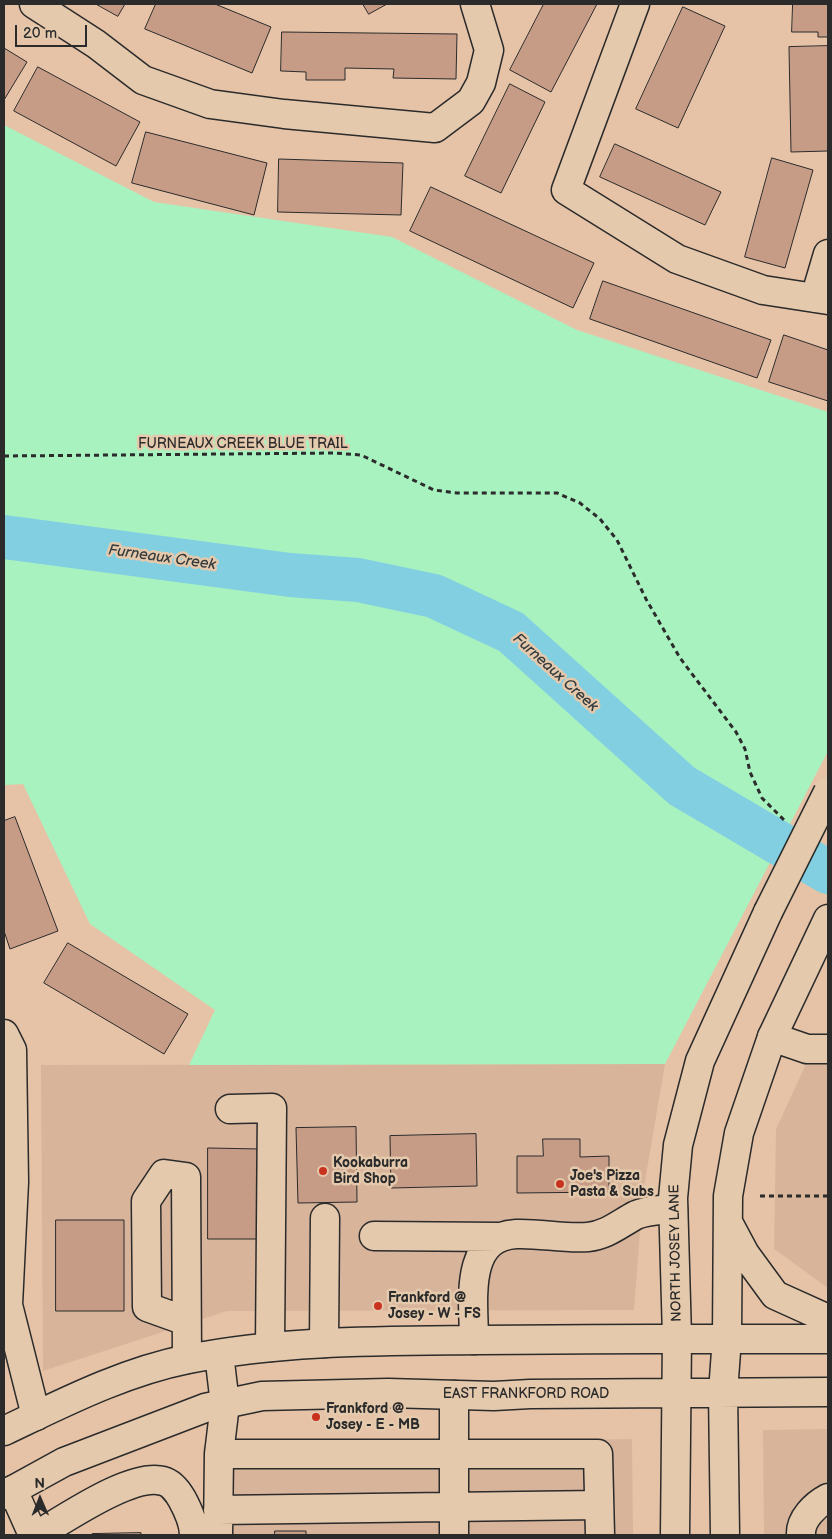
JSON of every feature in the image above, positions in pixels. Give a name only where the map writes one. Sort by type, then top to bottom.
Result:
[{"type":"main road","points":[[34,4],[96,44],[143,80],[210,104],[284,114],[435,128],[471,101],[481,83],[489,50],[475,4]]},
{"type":"main road","points":[[635,4],[566,190],[677,259],[763,290],[822,299],[828,254]]},
{"type":"main road","name":"NORTH JOSEY LANE","points":[[675,1535],[677,1337],[673,1209],[678,1145],[700,1062],[768,912],[828,792]]},
{"type":"main road","points":[[725,1535],[723,1392],[727,1338],[728,1196],[739,1133],[772,1037],[823,929]]},
{"type":"main road","points":[[4,1034],[12,1050],[14,1182],[6,1305],[36,1416]]},
{"type":"main road","points":[[772,1037],[807,1049],[828,1049]]},
{"type":"main road","points":[[230,1109],[272,1108],[270,1348]]},
{"type":"main road","points":[[186,1321],[147,1306],[146,1201],[164,1174],[186,1177],[186,1321],[188,1359]]},
{"type":"main road","points":[[374,1236],[499,1237],[515,1234],[587,1237],[602,1234],[636,1215],[673,1209]]},
{"type":"main road","points":[[324,1343],[325,1218]]},
{"type":"main road","points":[[727,1222],[745,1254],[775,1295],[828,1319]]},
{"type":"main road","points":[[474,1340],[476,1267],[480,1254],[487,1245],[499,1237]]},
{"type":"main road","points":[[4,1431],[86,1393],[156,1368],[188,1359],[270,1348],[324,1343],[474,1340],[677,1337],[828,1339]]},
{"type":"main road","points":[[219,1354],[224,1404],[219,1454],[218,1522],[453,1507],[598,1505]]},
{"type":"main road","name":"EAST FRANKFORD ROAD","points":[[8,1492],[64,1462],[206,1408],[262,1396],[388,1393],[454,1395],[828,1392]]},
{"type":"main road","points":[[454,1395],[454,1535]]},
{"type":"main road","points":[[219,1454],[598,1454],[600,1535]]},
{"type":"main road","points":[[38,1535],[114,1491],[139,1481],[163,1481],[177,1491],[187,1509],[194,1535]]},
{"type":"main road","points":[[8,1492],[33,1535]]},
{"type":"main road","points":[[800,1535],[800,1526],[817,1504],[828,1498]]},
{"type":"path","name":"FURNEAUX CREEK BLUE TRAIL","points":[[4,456],[334,453],[361,455],[434,490],[458,494],[557,493],[580,503],[600,518],[617,540],[646,599],[680,658],[736,732],[745,749],[750,772],[762,798],[773,812],[788,824]]},
{"type":"path","points":[[760,1196],[828,1196]]},
{"type":"shaded area","points":[[819,1036],[828,1036],[828,1288],[774,1249],[776,1129]]},
{"type":"shaded area","points":[[665,1064],[643,1193],[634,1310],[227,1311],[43,1371],[41,1065]]},
{"type":"shaded area","points":[[828,1429],[828,1535],[764,1535],[763,1430]]},
{"type":"shaded area","points":[[632,1439],[633,1535],[203,1535],[203,1446]]},
{"type":"green space","points":[[4,125],[154,202],[392,237],[577,330],[828,412],[828,751],[665,1064],[189,1065],[215,1010],[90,924],[23,784],[4,785]]},
{"type":"building","points":[[96,4],[125,4],[118,16]]},
{"type":"building","points":[[156,4],[215,4],[271,27],[252,73],[145,29]]},
{"type":"building","points":[[363,4],[387,4],[369,14]]},
{"type":"building","points":[[544,4],[597,4],[551,92],[510,70]]},
{"type":"building","points":[[793,4],[828,4],[828,37],[818,37],[818,32],[792,32]]},
{"type":"building","points":[[683,7],[725,26],[678,128],[636,109]]},
{"type":"building","points":[[282,32],[457,34],[456,79],[393,78],[394,69],[345,68],[345,80],[306,80],[306,72],[281,71]]},
{"type":"building","points":[[828,46],[828,151],[791,152],[789,47]]},
{"type":"building","points":[[4,48],[27,62],[4,100]]},
{"type":"building","points":[[38,67],[140,122],[116,166],[14,111]]},
{"type":"building","points":[[510,84],[545,102],[501,193],[465,176]]},
{"type":"building","points":[[146,132],[267,163],[254,215],[132,183]]},
{"type":"building","points":[[615,144],[721,192],[705,225],[600,177]]},
{"type":"building","points":[[772,158],[813,170],[785,268],[745,257]]},
{"type":"building","points":[[279,159],[403,163],[401,215],[278,212]]},
{"type":"building","points":[[431,187],[594,263],[573,308],[410,231]]},
{"type":"building","points":[[603,281],[771,340],[757,378],[590,319]]},
{"type":"building","points":[[784,335],[828,350],[828,401],[769,382]]},
{"type":"building","points":[[15,817],[58,931],[10,949],[4,931],[4,821]]},
{"type":"building","points":[[68,943],[188,1014],[164,1054],[44,983]]},
{"type":"building","points":[[356,1127],[357,1202],[298,1203],[296,1128]]},
{"type":"building","points":[[476,1134],[477,1186],[391,1188],[390,1136]]},
{"type":"building","points":[[543,1139],[580,1139],[580,1157],[609,1156],[609,1192],[517,1193],[517,1156],[543,1156]]},
{"type":"building","points":[[208,1148],[260,1149],[260,1239],[208,1239]]},
{"type":"building","points":[[56,1220],[124,1220],[124,1311],[56,1311]]},
{"type":"building","points":[[275,1531],[306,1531],[306,1535],[275,1535]]},
{"type":"building","points":[[141,1533],[141,1535],[92,1535],[92,1534]]},
{"type":"waterway","name":"Furneaux Creek","points":[[4,537],[290,575],[358,580],[434,596],[511,632],[682,786],[828,872]]},
{"type":"place","name":"Kookaburra Bird Shop","points":[[323,1171]]},
{"type":"place","name":"Joe's Pizza Pasta & Subs","points":[[560,1184]]},
{"type":"place","name":"Frankford @ Josey - W - FS","points":[[378,1306]]},
{"type":"place","name":"Frankford @ Josey - E - MB","points":[[316,1417]]}]
